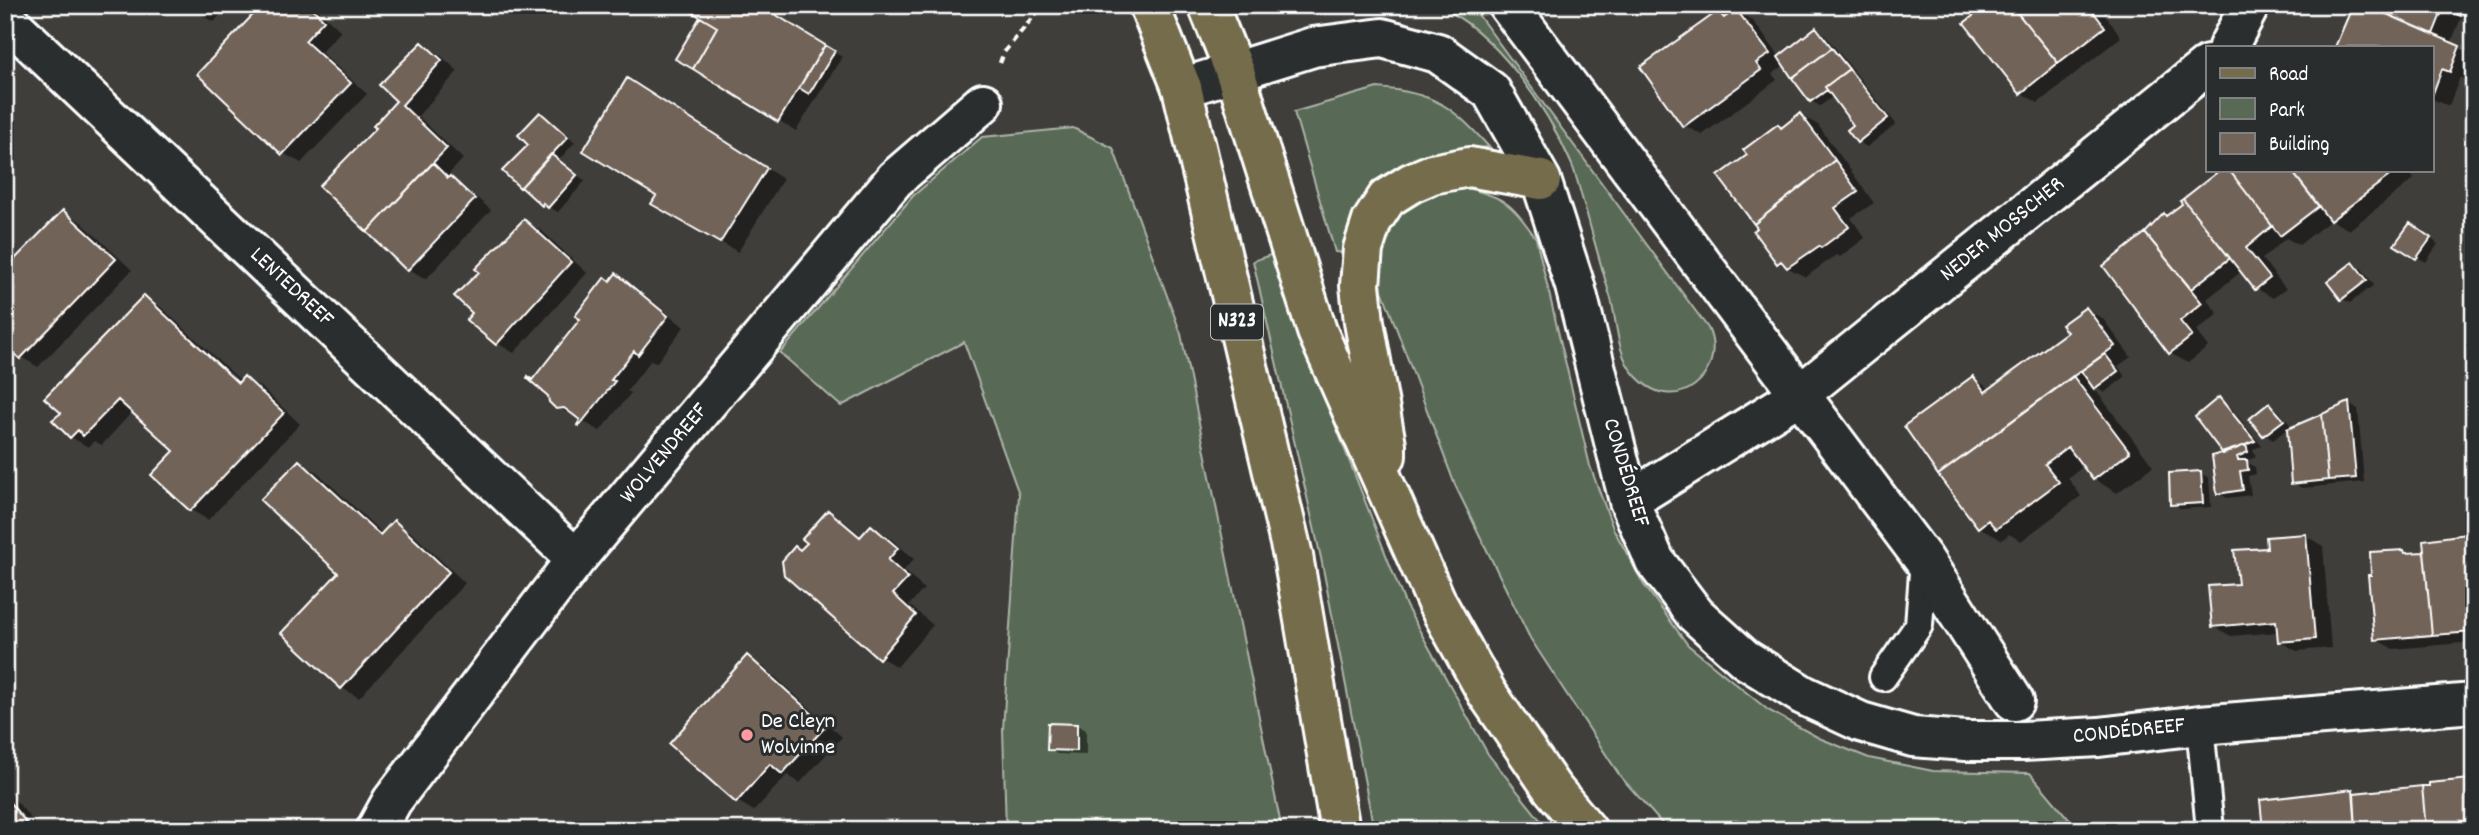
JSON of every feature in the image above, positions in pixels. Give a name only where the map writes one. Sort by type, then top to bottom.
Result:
[{"type":"main road","name":"N323","points":[[1149,5],[1182,88],[1293,556],[1340,830]]},
{"type":"main road","points":[[1208,5],[1235,72],[1317,331],[1385,490],[1437,603],[1487,693],[1552,788],[1587,830]]},
{"type":"main road","points":[[1385,490],[1385,444],[1360,285],[1363,249],[1372,221],[1387,198],[1411,183],[1433,174],[1469,167],[1541,180]]},
{"type":"street","points":[[1508,5],[1924,560],[2014,701]]},
{"type":"street","points":[[2229,46],[2250,5]]},
{"type":"street","name":"LENTEDREEF","points":[[5,18],[576,559]]},
{"type":"street","name":"CONDÉDREEF","points":[[1182,88],[1313,47],[1382,38],[1438,53],[1490,91],[1541,180],[1575,286],[1629,501],[1655,561],[1695,614],[1745,659],[1803,695],[1861,722],[1913,737],[1966,741],[2099,737],[2200,725],[2474,703]]},
{"type":"street","name":"NEDER MOSSCHER","points":[[1629,501],[1799,395],[2206,67]]},
{"type":"street","name":"WOLVENDREEF","points":[[376,830],[392,801],[576,559],[895,179],[984,103]]},
{"type":"lane","points":[[1883,677],[1919,625],[1924,560]]},
{"type":"lane","points":[[2200,725],[2210,830]]},
{"type":"path","points":[[984,103],[1004,52],[1043,5]]},
{"type":"green space","points":[[1437,5],[1471,5],[1708,328],[1713,345],[1711,360],[1705,375],[1694,386],[1681,392],[1666,393],[1650,388],[1628,366],[1578,182],[1549,119],[1499,52],[1459,17]]},
{"type":"green space","points":[[1377,88],[1413,93],[1440,104],[1464,121],[1489,147],[1418,158],[1389,173],[1367,195],[1346,253],[1335,252],[1294,112]]},
{"type":"green space","points":[[1073,128],[1113,148],[1181,334],[1282,830],[1006,830],[1003,729],[1019,494],[964,342],[841,406],[780,353],[913,196],[982,137]]},
{"type":"green space","points":[[1459,186],[1504,202],[1536,238],[1590,466],[1613,528],[1644,585],[1688,645],[1768,710],[1819,738],[1869,758],[1933,771],[2030,773],[2078,830],[1668,830],[1665,827],[1620,776],[1530,638],[1455,485],[1382,290],[1378,267],[1385,240],[1402,209],[1430,191]]},
{"type":"green space","points":[[1276,253],[1313,368],[1406,606],[1488,754],[1548,830],[1374,830],[1321,558],[1253,261]]},
{"type":"building","points":[[262,5],[309,5],[324,20],[305,41],[351,83],[282,155],[197,74]]},
{"type":"building","points":[[689,5],[760,5],[825,45],[778,122],[693,69],[717,27],[687,9]]},
{"type":"building","points":[[1987,5],[2011,5],[2058,63],[2020,94],[1964,23]]},
{"type":"building","points":[[2011,5],[2088,5],[2105,27],[2058,63]]},
{"type":"building","points":[[2353,5],[2366,5],[2460,46],[2450,72],[2442,69],[2434,91],[2434,46],[2335,46]]},
{"type":"building","points":[[2366,5],[2466,5],[2461,16],[2443,9],[2433,34]]},
{"type":"building","points":[[1736,9],[1770,54],[1756,63],[1761,70],[1683,127],[1640,67],[1718,11],[1724,18]]},
{"type":"building","points":[[700,17],[717,27],[693,69],[675,59]]},
{"type":"building","points":[[1816,27],[1832,48],[1792,78],[1778,57]]},
{"type":"building","points":[[422,42],[442,60],[402,105],[447,148],[367,232],[319,186],[376,128],[373,126],[396,101],[379,85]]},
{"type":"building","points":[[825,45],[835,51],[809,94],[799,88]]},
{"type":"building","points":[[1832,48],[1849,69],[1810,102],[1792,78]]},
{"type":"building","points":[[1849,69],[1888,118],[1857,143],[1847,130],[1853,125],[1825,87]]},
{"type":"building","points":[[627,78],[767,168],[720,243],[651,204],[656,196],[583,151]]},
{"type":"building","points":[[540,112],[568,137],[520,188],[502,171],[528,145],[518,135]]},
{"type":"building","points":[[1800,113],[1835,160],[1754,224],[1718,176],[1747,155],[1743,150],[1778,124],[1781,128]]},
{"type":"building","points":[[551,154],[577,175],[548,208],[543,203],[542,206],[521,187]]},
{"type":"building","points":[[1835,160],[1858,192],[1835,208],[1849,227],[1787,268],[1781,261],[1777,264],[1753,231],[1757,228],[1754,224]]},
{"type":"building","points":[[433,163],[475,199],[407,271],[367,232]]},
{"type":"building","points":[[2217,172],[2231,172],[2272,226],[2246,248],[2270,278],[2255,290],[2183,199]]},
{"type":"building","points":[[2231,172],[2293,172],[2319,206],[2280,236]]},
{"type":"building","points":[[2293,172],[2394,172],[2330,221]]},
{"type":"building","points":[[2183,199],[2230,258],[2191,289],[2145,233],[2164,213],[2166,216],[2182,204],[2180,201]]},
{"type":"building","points":[[63,210],[116,259],[20,359],[5,345],[5,259],[10,264]]},
{"type":"building","points":[[524,219],[571,262],[496,345],[466,320],[472,313],[454,296],[479,272],[475,269]]},
{"type":"building","points":[[2410,223],[2431,238],[2416,259],[2394,245]]},
{"type":"building","points":[[2145,233],[2202,303],[2180,321],[2192,336],[2169,354],[2103,266]]},
{"type":"building","points":[[2353,262],[2367,280],[2341,300],[2327,282]]},
{"type":"building","points":[[616,273],[668,316],[638,355],[634,351],[611,380],[615,381],[579,426],[577,425],[580,420],[564,408],[556,409],[549,402],[548,396],[527,378],[528,376],[532,380],[580,319],[575,316],[605,277],[610,281]]},
{"type":"building","points":[[144,295],[238,383],[244,376],[284,413],[190,511],[151,475],[174,451],[118,400],[83,436],[78,430],[70,438],[52,420],[61,413],[44,398]]},
{"type":"building","points":[[2086,307],[2115,346],[1938,475],[1904,426],[1973,376],[1985,392],[2067,332],[2061,325]]},
{"type":"building","points":[[2105,354],[2118,371],[2094,389],[2081,371]]},
{"type":"building","points":[[2073,376],[2130,452],[2093,480],[2068,447],[2045,464],[2059,482],[1996,529],[1988,520],[1978,528],[1938,475]]},
{"type":"building","points":[[2219,397],[2255,441],[2223,454],[2195,417]]},
{"type":"building","points":[[2349,402],[2356,478],[2328,480],[2322,414]]},
{"type":"building","points":[[2269,403],[2284,420],[2263,436],[2249,419]]},
{"type":"building","points":[[2322,414],[2328,480],[2291,484],[2287,429]]},
{"type":"building","points":[[2246,445],[2248,452],[2237,457],[2238,460],[2247,460],[2248,470],[2240,471],[2243,490],[2217,494],[2212,456]]},
{"type":"building","points":[[299,460],[380,535],[394,520],[449,572],[341,689],[281,633],[338,573],[260,500]]},
{"type":"building","points":[[2201,471],[2203,503],[2170,505],[2169,473]]},
{"type":"building","points":[[828,510],[860,537],[871,525],[898,548],[888,560],[908,578],[893,594],[916,615],[879,659],[784,575],[782,561],[795,546],[800,550],[807,543],[802,539]]},
{"type":"building","points":[[2474,533],[2474,632],[2432,635],[2423,540]]},
{"type":"building","points":[[2306,534],[2315,639],[2278,642],[2276,621],[2212,627],[2208,586],[2238,584],[2234,550],[2267,548],[2266,537]]},
{"type":"building","points":[[2404,550],[2405,553],[2424,552],[2432,635],[2374,640],[2368,575],[2371,575],[2370,552]]},
{"type":"building","name":"De Cleyn Wolvinne","points":[[747,655],[826,726],[782,774],[770,764],[736,803],[669,744]]},
{"type":"building","points":[[1048,723],[1077,724],[1077,751],[1047,750]]},
{"type":"building","points":[[2470,779],[2470,782],[2474,782],[2474,830],[2426,830],[2422,786]]},
{"type":"building","points":[[2422,786],[2426,830],[2356,830],[2354,793]]},
{"type":"building","points":[[2353,789],[2356,830],[2263,830],[2260,800]]},
{"type":"building","points":[[5,797],[26,822],[16,830],[5,830]]},
{"type":"building","points":[[1049,821],[1050,830],[1008,830],[1008,822]]},
{"type":"place","name":"De Cleyn Wolvinne","points":[[747,735]]}]
